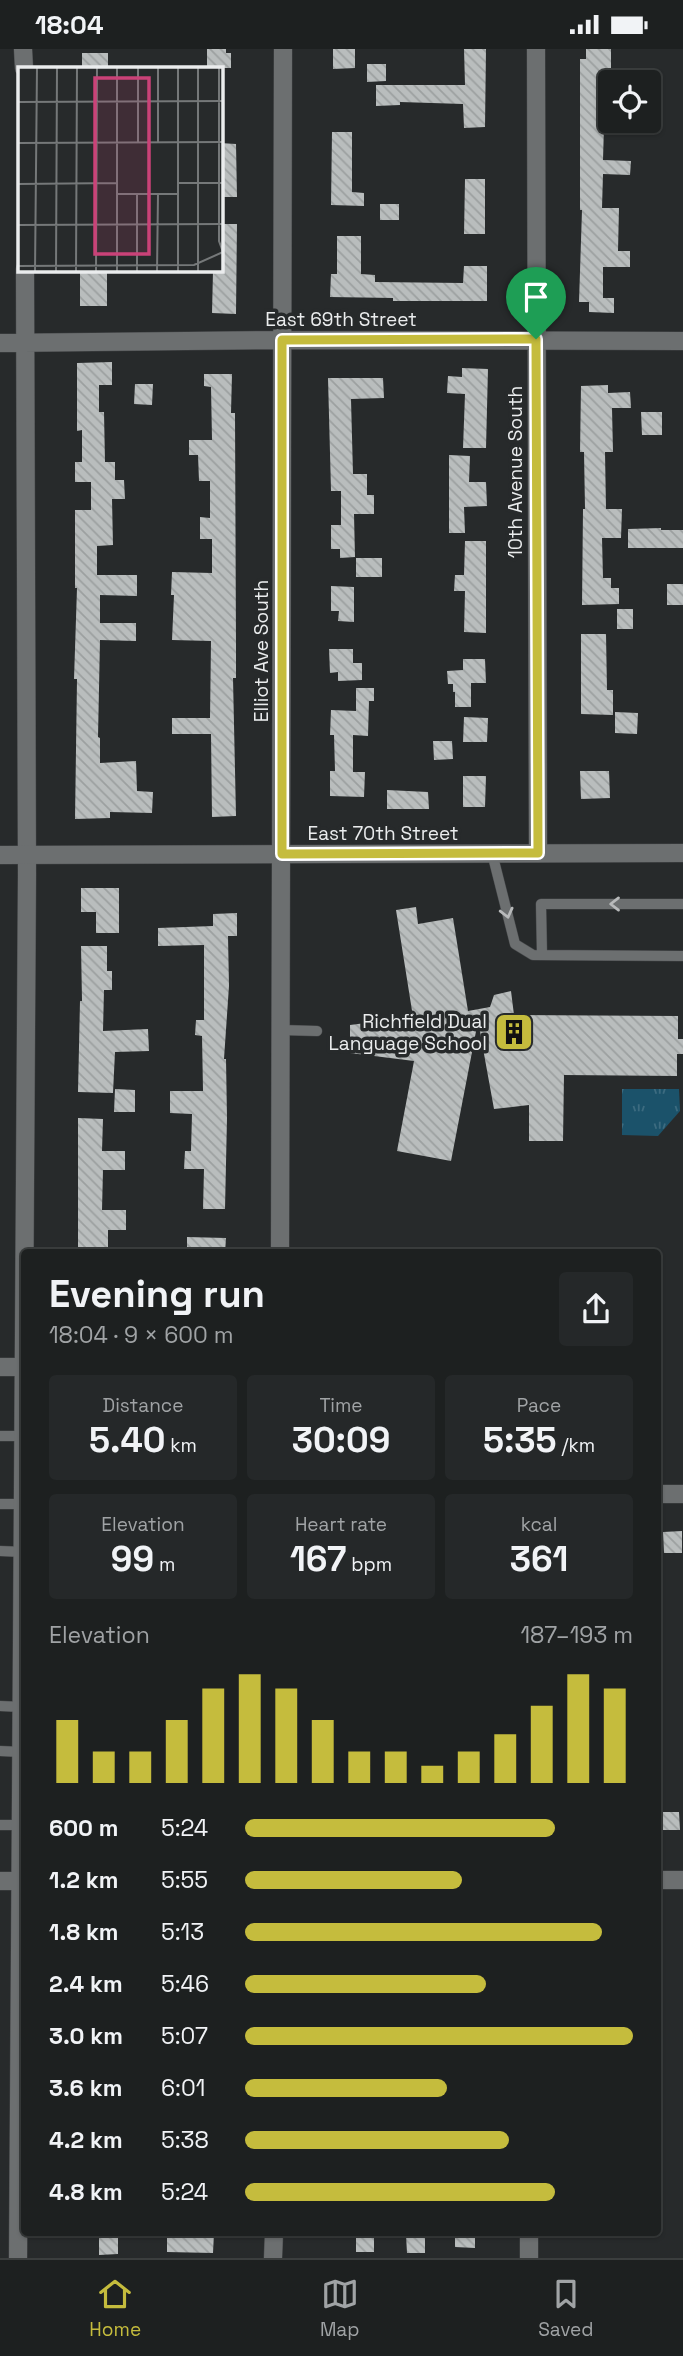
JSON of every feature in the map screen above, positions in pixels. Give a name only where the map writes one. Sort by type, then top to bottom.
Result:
[{"type":"street","points":[[23,49],[23,67]]},
{"type":"street","name":"Elliot Ave South","points":[[280,1249],[283,49]]},
{"type":"street","name":"10th Avenue South","points":[[536,49],[538,853]]},
{"type":"street","points":[[25,271],[27,855],[25,1249]]},
{"type":"street","name":"East 69th Street","points":[[0,343],[536,339],[683,341]]},
{"type":"street","name":"East 70th Street","points":[[0,855],[683,853]]},
{"type":"street","points":[[0,1367],[21,1367]]},
{"type":"street","points":[[661,1495],[683,1495]]},
{"type":"street","points":[[661,1880],[683,1880]]},
{"type":"street","points":[[0,1881],[21,1881]]},
{"type":"street","points":[[18,2258],[21,2032]]},
{"type":"street","points":[[273,2258],[274,2236]]},
{"type":"street","points":[[529,2236],[529,2258]]},
{"type":"lane","points":[[492,853],[515,944],[533,955],[683,955]]},
{"type":"lane","points":[[542,955],[541,904],[683,904]]},
{"type":"lane","points":[[281,1030],[317,1031]]},
{"type":"lane","points":[[0,1436],[21,1436]]},
{"type":"lane","points":[[0,1504],[21,1504]]},
{"type":"lane","points":[[0,1552],[21,1552]]},
{"type":"lane","points":[[0,1706],[21,1707]]},
{"type":"lane","points":[[0,1751],[21,1752]]},
{"type":"lane","points":[[0,1825],[21,1825]]},
{"type":"green space","points":[[622,1089],[679,1089],[680,1111],[658,1136],[622,1135]]},
{"type":"building","points":[[207,49],[226,49],[226,53],[231,53],[231,68],[207,67]]},
{"type":"building","points":[[333,49],[355,49],[355,68],[333,69]]},
{"type":"building","points":[[464,49],[486,49],[485,127],[464,128],[463,104],[400,102],[400,105],[376,106],[376,85],[465,85]]},
{"type":"building","points":[[586,49],[611,49],[611,70],[598,70],[598,133],[604,133],[603,160],[631,161],[630,175],[603,174],[602,208],[619,208],[618,251],[630,251],[630,267],[603,267],[603,298],[614,298],[614,313],[589,312],[589,302],[579,302],[582,210],[580,59],[586,59]]},
{"type":"building","points":[[82,53],[108,53],[108,67],[82,67]]},
{"type":"building","points":[[367,64],[386,64],[386,81],[367,82]]},
{"type":"building","points":[[332,132],[352,132],[352,192],[364,193],[364,206],[331,205]]},
{"type":"building","points":[[222,143],[236,144],[237,197],[222,197]]},
{"type":"building","points":[[465,179],[485,179],[485,234],[464,234]]},
{"type":"building","points":[[380,204],[399,204],[399,220],[380,220]]},
{"type":"building","points":[[222,224],[237,224],[236,314],[212,313],[213,271],[222,271]]},
{"type":"building","points":[[337,236],[361,236],[361,274],[375,275],[375,282],[463,283],[464,266],[487,266],[487,301],[393,301],[393,298],[330,297],[331,274],[337,274]]},
{"type":"building","points":[[80,272],[107,272],[107,306],[80,306]]},
{"type":"building","points":[[112,362],[112,385],[99,385],[99,412],[104,412],[105,462],[115,462],[115,480],[124,480],[125,499],[112,499],[113,545],[97,546],[97,575],[137,575],[137,596],[100,595],[100,623],[136,623],[136,641],[100,640],[100,763],[136,761],[137,791],[153,792],[152,813],[110,812],[110,818],[75,819],[75,510],[91,510],[91,482],[75,482],[75,462],[82,462],[82,430],[77,431],[77,363]]},
{"type":"building","points":[[462,368],[488,369],[486,448],[463,448],[465,394],[447,393],[448,376],[462,377]]},
{"type":"building","points":[[204,374],[232,374],[231,413],[235,413],[236,678],[233,678],[236,816],[212,817],[211,734],[172,734],[172,718],[210,718],[211,641],[172,640],[174,595],[171,595],[172,572],[212,573],[212,539],[200,539],[200,517],[210,518],[210,481],[199,481],[198,455],[189,455],[189,440],[212,440],[211,387],[204,386]]},
{"type":"building","points":[[328,378],[383,378],[384,398],[351,399],[353,474],[367,474],[367,495],[374,495],[374,514],[354,514],[355,557],[340,558],[340,549],[331,549],[331,525],[341,525],[341,491],[331,491]]},
{"type":"building","points":[[135,384],[153,384],[152,405],[134,404]]},
{"type":"building","points":[[608,385],[608,393],[630,392],[631,408],[612,408],[613,452],[605,452],[606,509],[622,509],[621,538],[602,538],[603,578],[611,578],[611,588],[619,588],[619,604],[582,605],[585,509],[584,452],[580,452],[581,386]]},
{"type":"building","points":[[641,412],[662,412],[662,435],[642,435]]},
{"type":"building","points":[[449,455],[470,456],[469,482],[486,482],[487,506],[464,507],[465,533],[449,533]]},
{"type":"building","points":[[628,529],[683,530],[683,548],[628,548]]},
{"type":"building","points":[[465,541],[486,541],[486,633],[464,632],[465,591],[454,591],[455,575],[464,575]]},
{"type":"building","points":[[356,558],[382,558],[382,577],[356,577]]},
{"type":"building","points":[[667,584],[683,584],[683,605],[667,605]]},
{"type":"building","points":[[331,586],[354,587],[354,622],[338,621],[339,611],[331,611]]},
{"type":"building","points":[[617,609],[633,609],[633,629],[617,629]]},
{"type":"building","points":[[581,634],[606,634],[607,690],[613,690],[613,715],[581,714]]},
{"type":"building","points":[[329,649],[353,649],[353,663],[362,663],[362,680],[338,681],[338,672],[330,673]]},
{"type":"building","points":[[463,659],[485,659],[486,683],[471,683],[471,707],[455,707],[455,692],[453,684],[448,684],[447,671],[463,670]]},
{"type":"building","points":[[356,688],[374,688],[374,701],[369,701],[368,736],[353,735],[353,772],[365,772],[364,797],[330,796],[330,771],[335,771],[334,735],[330,735],[331,710],[356,711]]},
{"type":"building","points":[[615,712],[638,713],[637,734],[615,733]]},
{"type":"building","points":[[464,717],[488,718],[487,742],[463,742]]},
{"type":"building","points":[[433,741],[452,741],[453,759],[434,760]]},
{"type":"building","points":[[580,771],[609,771],[610,798],[581,799]]},
{"type":"building","points":[[463,776],[486,776],[485,807],[463,807]]},
{"type":"building","points":[[387,790],[428,792],[429,809],[387,809]]},
{"type":"building","points":[[81,888],[119,888],[119,933],[96,933],[96,912],[81,912]]},
{"type":"building","name":"Richfield Dual Language School","points":[[416,907],[418,924],[453,918],[468,1011],[490,1007],[494,995],[511,991],[514,1015],[678,1016],[678,1039],[683,1039],[683,1054],[677,1054],[677,1076],[564,1075],[563,1141],[529,1141],[529,1105],[494,1109],[478,1021],[451,1161],[397,1151],[414,1061],[350,1053],[350,1025],[413,1017],[396,910]]},
{"type":"building","points":[[237,913],[237,936],[228,936],[229,986],[224,1059],[227,1118],[225,1209],[203,1209],[204,1169],[184,1169],[185,1151],[191,1151],[192,1114],[170,1113],[170,1091],[203,1091],[202,1036],[195,1035],[196,1020],[204,1020],[204,945],[158,946],[158,928],[213,926],[213,914]]},
{"type":"building","points":[[81,946],[107,946],[107,971],[112,971],[112,990],[104,990],[103,1031],[148,1029],[149,1051],[115,1052],[113,1093],[78,1092],[82,1001]]},
{"type":"building","points":[[115,1089],[135,1090],[135,1112],[114,1112]]},
{"type":"building","points":[[78,1118],[103,1119],[102,1151],[125,1151],[125,1170],[103,1170],[102,1210],[126,1210],[126,1230],[108,1230],[108,1249],[78,1249]]},
{"type":"building","points":[[187,1237],[226,1238],[225,1249],[187,1249]]},
{"type":"building","points":[[682,1531],[682,1553],[664,1553],[663,1532]]},
{"type":"building","points":[[661,1812],[679,1812],[680,1830],[661,1830]]},
{"type":"building","points":[[214,2236],[213,2253],[167,2252],[167,2237]]},
{"type":"building","points":[[406,2236],[425,2236],[425,2253],[407,2253]]},
{"type":"building","points":[[455,2236],[475,2236],[475,2248],[455,2247]]},
{"type":"building","points":[[99,2237],[118,2237],[118,2254],[99,2255]]},
{"type":"building","points":[[356,2238],[374,2238],[374,2252],[356,2252]]},
{"type":"place","name":"Richfield Dual Language School","points":[[514,1032]]},
{"type":"route","points":[[536,339],[538,853],[282,854],[282,340],[536,339]]}]
